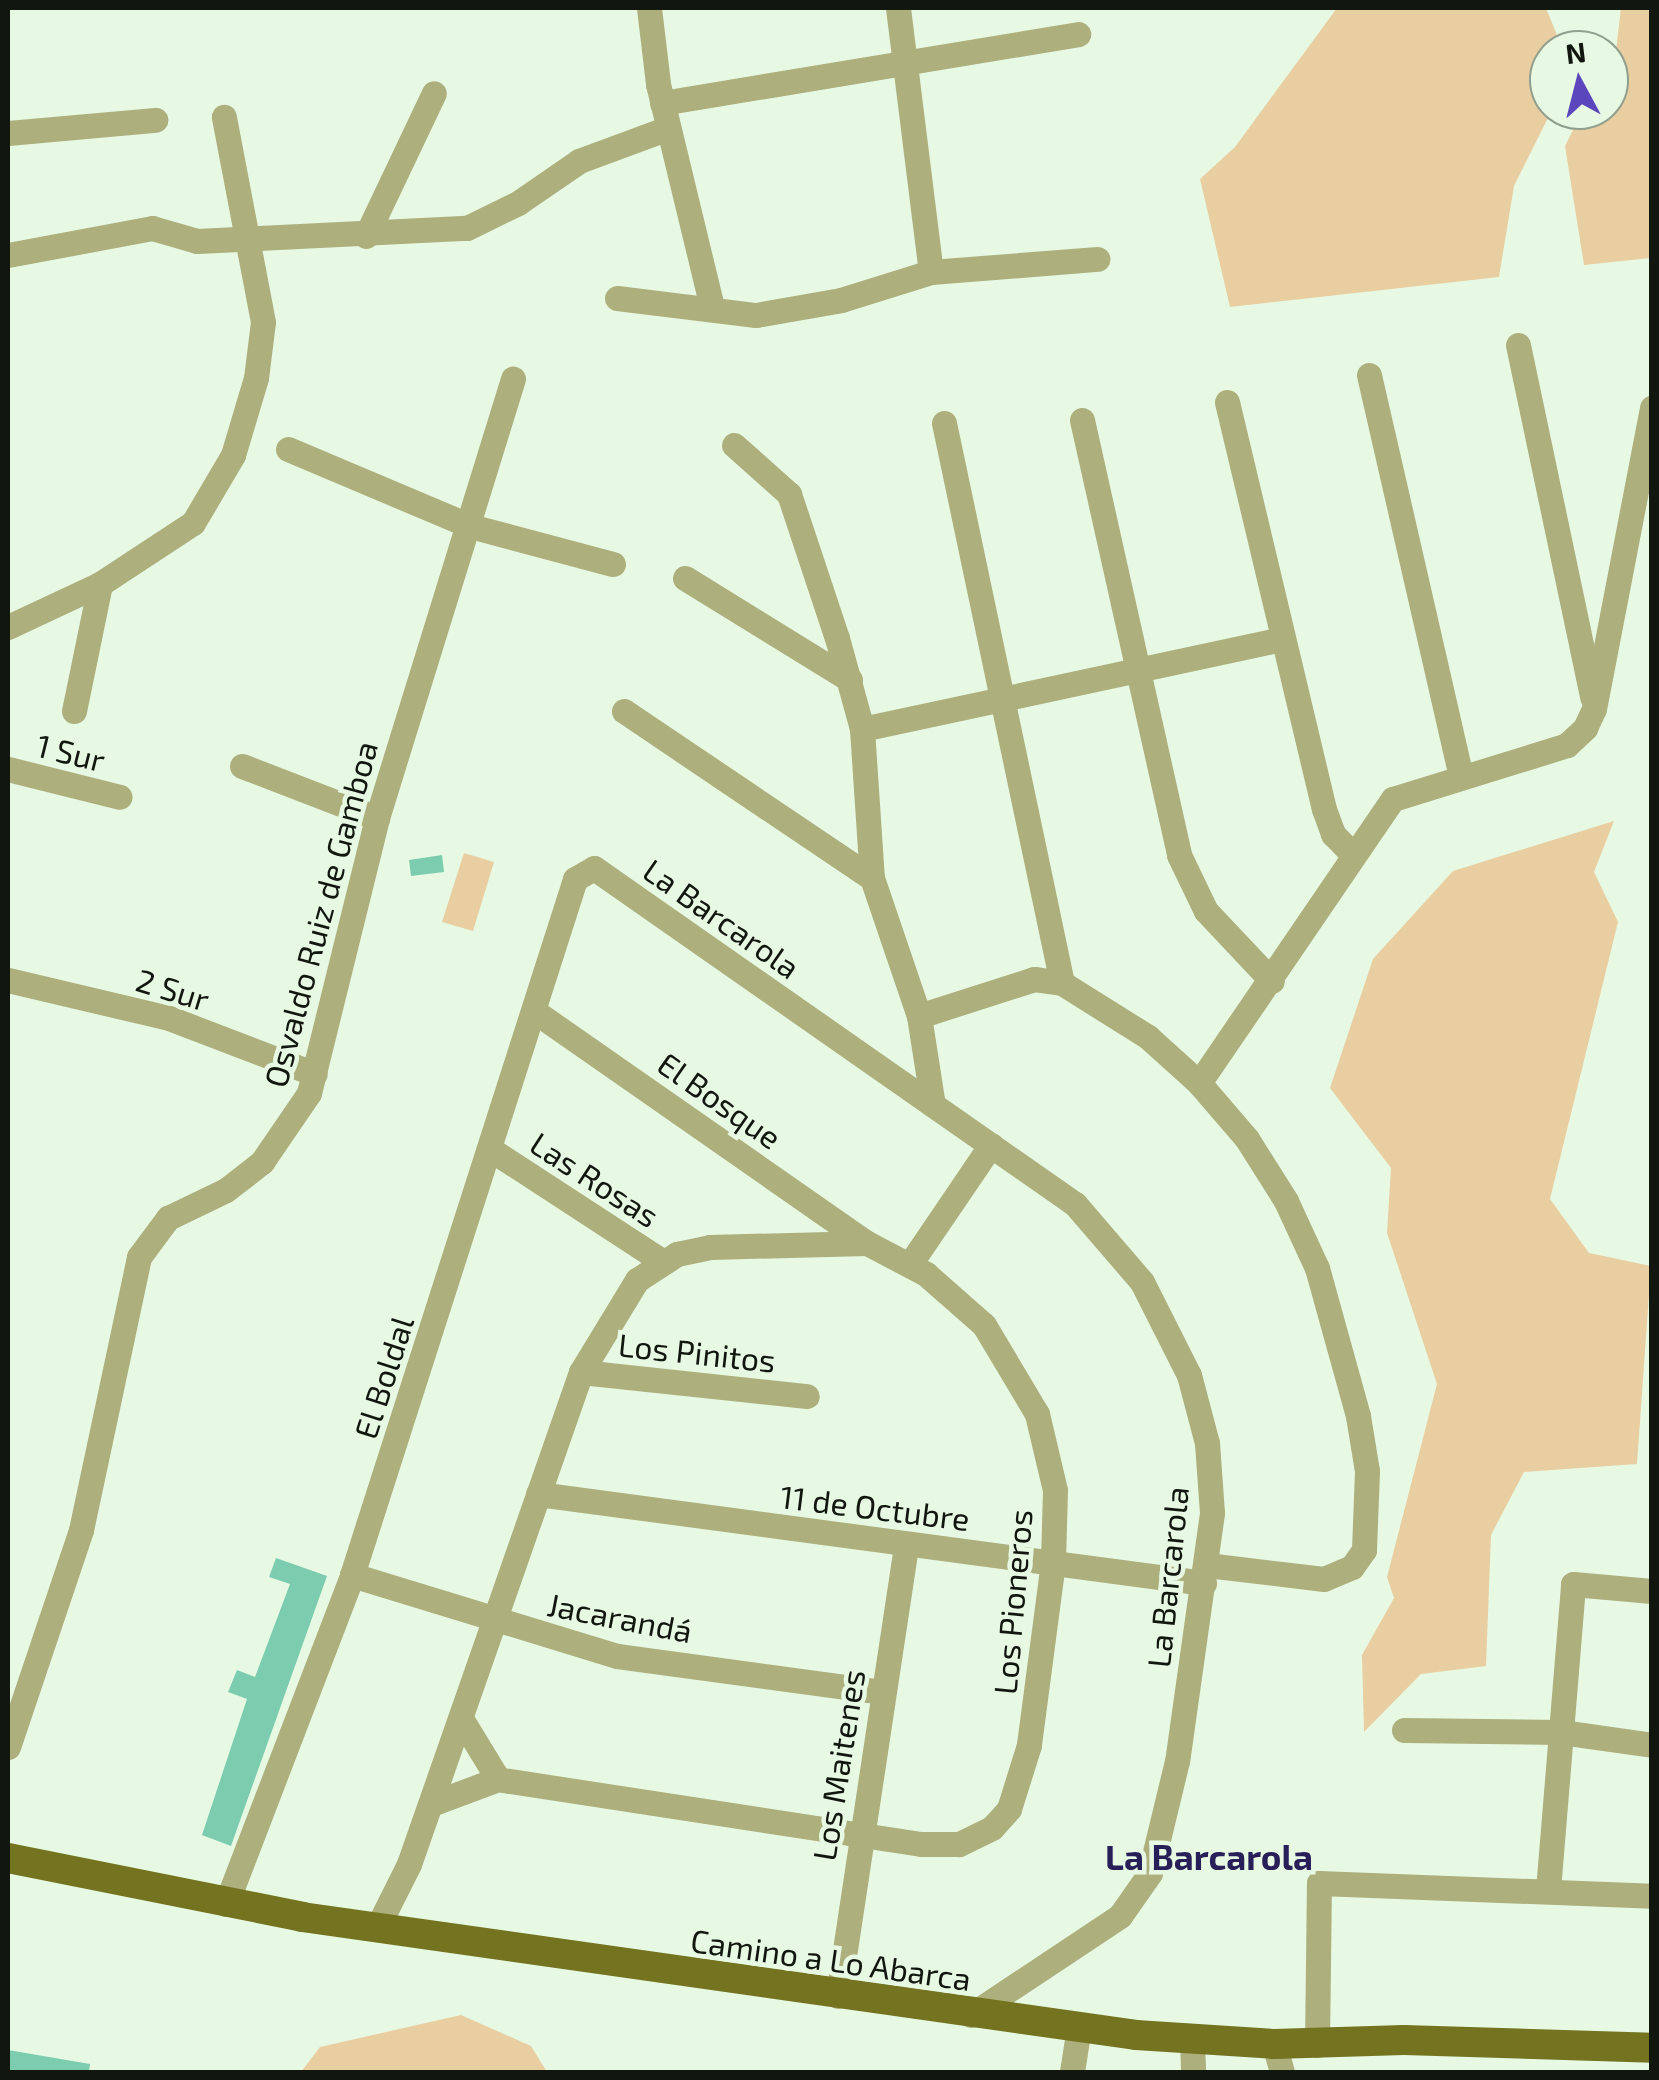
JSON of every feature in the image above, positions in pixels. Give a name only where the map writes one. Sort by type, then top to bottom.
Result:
[{"type":"main road","name":"Camino a Lo Abarca","points":[[8,1858],[226,1904],[377,1928],[971,2016],[1192,2040],[1278,2058],[1317,2045],[1404,2040],[1652,2048]]},
{"type":"street","points":[[650,8],[665,116],[712,308]]},
{"type":"street","points":[[898,8],[932,272]]},
{"type":"street","points":[[8,255],[152,228],[198,241],[366,236],[467,228],[518,203],[578,161],[665,116],[904,64],[1078,34]]},
{"type":"street","points":[[366,236],[434,93]]},
{"type":"street","points":[[8,626],[100,584],[193,523],[232,455],[256,378],[263,322],[224,117]]},
{"type":"street","points":[[8,133],[155,120]]},
{"type":"street","points":[[617,298],[756,315],[840,300],[932,272],[1097,259]]},
{"type":"street","points":[[1518,345],[1594,709]]},
{"type":"street","points":[[1370,375],[1460,776]]},
{"type":"street","name":"Osvaldo Ruiz de Gamboa","points":[[8,1747],[81,1530],[138,1257],[168,1218],[226,1190],[262,1162],[295,1120],[316,1074],[377,818],[514,378]]},
{"type":"street","points":[[1227,402],[1329,825],[1352,854]]},
{"type":"street","points":[[1199,1082],[1272,981],[1352,854],[1393,799],[1567,745],[1594,709],[1652,408]]},
{"type":"street","points":[[1082,420],[1179,854],[1206,911],[1272,981]]},
{"type":"street","points":[[919,1016],[1034,979],[1062,982],[944,423]]},
{"type":"street","points":[[734,445],[789,494],[850,680],[862,729],[861,796],[872,878],[919,1016],[933,1105]]},
{"type":"street","points":[[288,449],[470,526],[614,564]]},
{"type":"street","points":[[685,578],[850,680]]},
{"type":"street","points":[[74,710],[100,584]]},
{"type":"street","points":[[862,729],[1282,639]]},
{"type":"street","points":[[624,711],[872,878]]},
{"type":"street","points":[[242,766],[377,818]]},
{"type":"street","name":"1 Sur","points":[[8,770],[120,797]]},
{"type":"street","name":"El Boldal","points":[[226,1904],[352,1574],[493,1151],[576,879],[587,868]]},
{"type":"street","name":"La Barcarola","points":[[587,868],[1049,1182],[1100,1228],[1168,1327],[1207,1443],[1212,1513],[1205,1574],[1177,1761],[1144,1886],[1105,1928],[971,2016]]},
{"type":"street","name":"2 Sur","points":[[8,980],[169,1018],[316,1074]]},
{"type":"street","name":"11 de Octubre","points":[[538,1494],[1053,1562],[1205,1574],[1334,1577],[1364,1550],[1368,1499],[1358,1416],[1317,1268],[1268,1169],[1199,1082],[1148,1037],[1062,982]]},
{"type":"street","name":"El Bosque","points":[[534,1010],[867,1244]]},
{"type":"street","points":[[910,1264],[991,1145]]},
{"type":"street","name":"Las Rosas","points":[[493,1151],[662,1261]]},
{"type":"street","name":"Los Pioneros","points":[[377,1928],[431,1804],[462,1720],[581,1372],[626,1291],[662,1261],[710,1246],[867,1244],[910,1264],[984,1324],[1027,1390],[1052,1464],[1053,1562],[1029,1745],[1009,1808],[992,1828],[959,1844],[859,1835],[498,1779],[431,1804]]},
{"type":"street","name":"Los Pinitos","points":[[581,1372],[807,1396]]},
{"type":"street","name":"Los Maitenes","points":[[838,1996],[859,1835],[906,1544]]},
{"type":"street","name":"Jacarandá","points":[[352,1574],[496,1623],[617,1656],[882,1692]]},
{"type":"street","points":[[1548,1890],[1572,1584],[1652,1592]]},
{"type":"street","points":[[462,1720],[498,1779]]},
{"type":"street","points":[[1404,1730],[1561,1732],[1652,1745]]},
{"type":"street","points":[[1317,2045],[1319,1884],[1652,1896]]},
{"type":"street","points":[[1072,2072],[1079,2028]]},
{"type":"street","points":[[1192,2040],[1194,2072]]},
{"type":"shaded area","points":[[1337,8],[1546,8],[1555,30],[1529,30],[1529,130],[1542,130],[1514,186],[1499,277],[1230,307],[1200,179],[1235,147]]},
{"type":"shaded area","points":[[1621,8],[1651,8],[1651,258],[1584,265],[1565,146],[1573,130],[1629,130],[1629,30],[1618,30]]},
{"type":"shaded area","points":[[1614,821],[1594,872],[1618,922],[1550,1199],[1589,1253],[1651,1266],[1637,1464],[1524,1472],[1491,1535],[1486,1666],[1421,1674],[1364,1732],[1362,1655],[1394,1598],[1387,1577],[1437,1384],[1387,1233],[1391,1168],[1330,1088],[1373,959],[1453,871]]},
{"type":"shaded area","points":[[464,853],[494,862],[473,931],[442,922]]},
{"type":"shaded area","points":[[461,2015],[531,2046],[547,2072],[301,2072],[320,2047]]},
{"type":"building","points":[[442,855],[444,872],[411,876],[409,860]]},
{"type":"building","points":[[276,1558],[327,1576],[231,1846],[202,1835],[247,1699],[228,1692],[237,1670],[255,1677],[290,1584],[269,1577]]},
{"type":"building","points":[[8,2050],[90,2064],[89,2072],[8,2072]]},
{"type":"district","name":"La Barcarola","points":[[1209,1856]]}]
